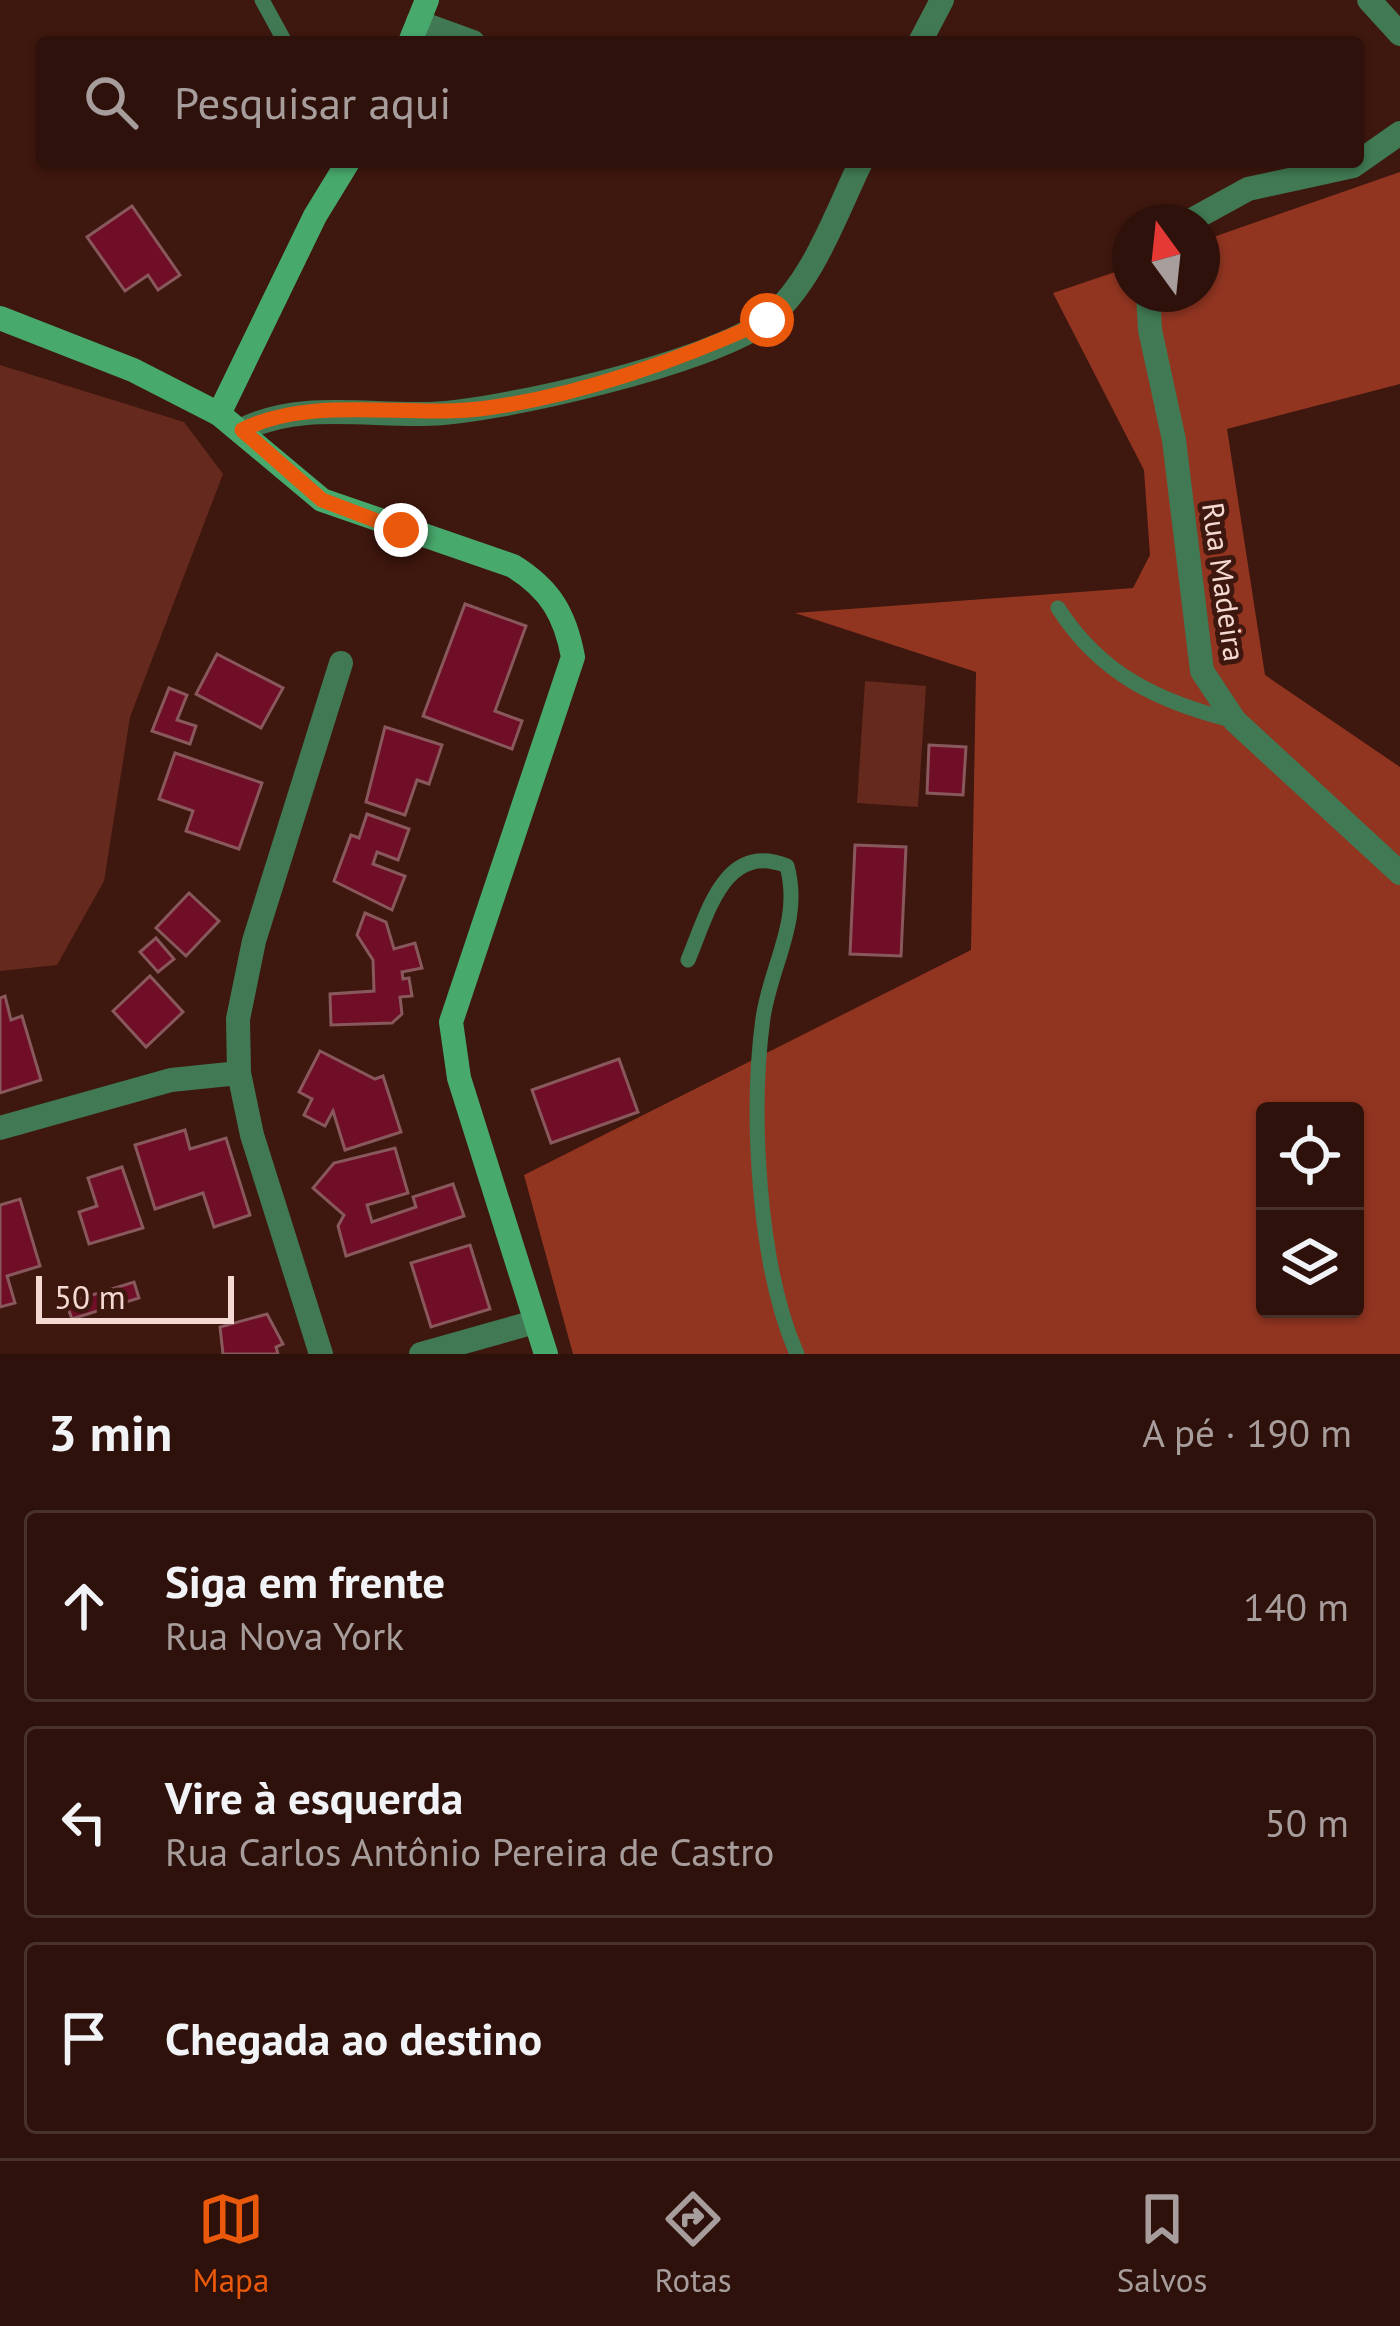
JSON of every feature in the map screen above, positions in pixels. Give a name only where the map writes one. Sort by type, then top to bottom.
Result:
[{"type":"street","points":[[923,36],[942,0]]},
{"type":"street","points":[[1369,0],[1400,34]]},
{"type":"street","points":[[418,21],[457,36]]},
{"type":"street","points":[[1364,158],[1400,133]]},
{"type":"street","points":[[219,414],[315,216],[344,168]]},
{"type":"street","points":[[242,430],[265,418],[306,412],[429,414],[491,408],[602,381],[722,340],[767,320],[793,289],[814,259],[858,168]]},
{"type":"street","points":[[1220,204],[1248,189],[1344,168]]},
{"type":"street","name":"Rua Madeira","points":[[1149,312],[1174,440],[1202,670],[1235,721],[1400,873]]},
{"type":"street","points":[[0,318],[133,370],[219,414],[322,500],[513,566],[541,584],[568,631],[573,657],[558,713],[451,1022],[460,1078],[546,1354]]},
{"type":"street","points":[[321,1354],[252,1135],[239,1073],[238,1019],[254,941],[341,663]]},
{"type":"street","points":[[0,1128],[170,1080],[239,1073]]},
{"type":"street","points":[[421,1354],[535,1322]]},
{"type":"lane","points":[[262,0],[282,36]]},
{"type":"lane","points":[[1058,608],[1079,641],[1111,672],[1191,710],[1235,721]]},
{"type":"lane","points":[[688,960],[721,883],[736,866],[765,857],[787,866],[794,893],[788,935],[764,1012],[754,1112],[779,1314],[797,1354]]},
{"type":"shaded area","points":[[1400,172],[1400,384],[1227,429],[1265,675],[1400,767],[1400,1354],[573,1354],[524,1175],[971,950],[976,672],[795,613],[1133,588],[1150,555],[1144,470],[1053,293],[1112,273],[1112,312],[1220,312],[1220,235]]},
{"type":"shaded area","points":[[0,365],[184,422],[223,474],[130,717],[104,881],[57,965],[0,971]]},
{"type":"shaded area","points":[[865,681],[926,686],[918,807],[857,803]]},
{"type":"building","points":[[132,206],[180,275],[158,290],[148,275],[125,291],[87,237]]},
{"type":"building","points":[[465,604],[526,626],[495,711],[522,721],[512,749],[423,716]]},
{"type":"building","points":[[217,654],[283,688],[261,728],[196,694]]},
{"type":"building","points":[[169,688],[187,695],[177,720],[196,726],[190,744],[152,731]]},
{"type":"building","points":[[385,727],[442,745],[429,784],[417,780],[405,815],[366,802]]},
{"type":"building","points":[[929,745],[966,747],[963,795],[927,793]]},
{"type":"building","points":[[175,753],[262,783],[239,849],[186,831],[193,811],[159,799]]},
{"type":"building","points":[[367,814],[409,829],[398,860],[377,852],[373,864],[405,876],[392,910],[334,881],[351,835],[359,838]]},
{"type":"building","points":[[855,845],[906,847],[901,956],[850,954]]},
{"type":"building","points":[[189,893],[219,921],[186,956],[156,928]]},
{"type":"building","points":[[365,913],[386,922],[394,949],[415,943],[422,968],[402,972],[403,979],[409,978],[412,996],[400,997],[402,1014],[392,1023],[331,1025],[330,994],[374,991],[373,960],[357,935]]},
{"type":"building","points":[[156,938],[174,959],[158,972],[140,952]]},
{"type":"building","points":[[150,976],[183,1012],[146,1047],[113,1011]]},
{"type":"building","points":[[5,996],[11,1020],[22,1016],[41,1080],[0,1093],[0,998]]},
{"type":"building","points":[[320,1051],[375,1079],[383,1076],[401,1132],[345,1150],[333,1111],[325,1126],[304,1115],[312,1099],[299,1092]]},
{"type":"building","points":[[619,1059],[638,1112],[551,1143],[532,1090]]},
{"type":"building","points":[[185,1130],[190,1149],[226,1138],[250,1215],[214,1227],[203,1193],[155,1209],[135,1145]]},
{"type":"building","points":[[395,1148],[408,1193],[367,1205],[372,1222],[416,1207],[413,1197],[453,1184],[464,1216],[346,1256],[338,1226],[344,1215],[313,1188],[334,1163]]},
{"type":"building","points":[[122,1167],[143,1228],[89,1244],[79,1212],[97,1206],[88,1178]]},
{"type":"building","points":[[20,1199],[40,1266],[7,1276],[15,1303],[0,1307],[0,1205]]},
{"type":"building","points":[[470,1245],[490,1309],[431,1327],[411,1263]]},
{"type":"building","points":[[134,1282],[139,1298],[72,1319],[66,1303]]},
{"type":"building","points":[[267,1314],[283,1344],[276,1347],[278,1354],[223,1354],[220,1327]]},
{"type":"route","points":[[401,530],[322,500],[242,430],[265,418],[306,412],[429,414],[491,408],[659,364],[767,320]]}]
